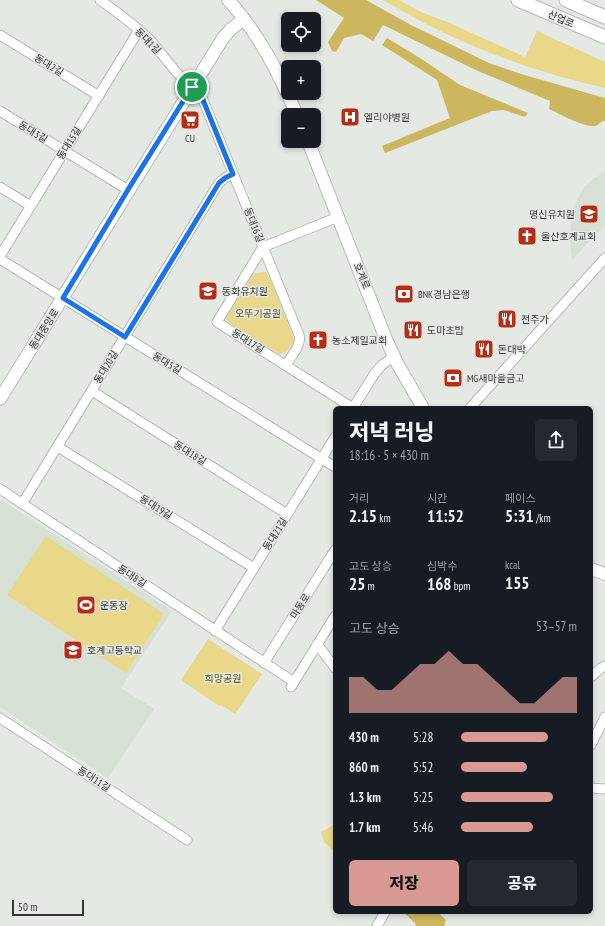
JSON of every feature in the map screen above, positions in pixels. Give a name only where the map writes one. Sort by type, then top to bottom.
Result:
[{"type":"main road","name":"산업로","points":[[518,0],[605,38]]},
{"type":"main road","name":"산업로","points":[[566,0],[605,16]]},
{"type":"street","name":"동대1길","points":[[100,0],[139,30],[154,45],[178,74],[192,87]]},
{"type":"street","points":[[228,0],[244,19],[276,69],[294,108]]},
{"type":"street","name":"동대중앙로","points":[[0,399],[223,38],[231,29],[244,19]]},
{"type":"street","name":"동대15길","points":[[0,256],[139,30]]},
{"type":"street","name":"동대2길","points":[[0,35],[99,96]]},
{"type":"street","name":"동대16길","points":[[192,87],[201,95],[300,339],[286,365]]},
{"type":"street","name":"동대3길","points":[[0,111],[128,190]]},
{"type":"street","name":"호계로","points":[[311,148],[394,356],[422,406]]},
{"type":"street","name":"동대20길","points":[[22,504],[219,183],[233,174]]},
{"type":"street","points":[[0,187],[31,206]]},
{"type":"street","points":[[263,247],[338,216]]},
{"type":"street","name":"동대17길","points":[[263,247],[217,322],[350,406]]},
{"type":"street","points":[[472,406],[605,258]]},
{"type":"street","name":"동대5길","points":[[0,259],[333,466]]},
{"type":"street","points":[[354,406],[375,373],[382,365],[394,356]]},
{"type":"street","name":"동대18길","points":[[92,391],[288,514]]},
{"type":"street","name":"동대21길","points":[[215,631],[333,440]]},
{"type":"street","name":"동대19길","points":[[58,446],[254,568]]},
{"type":"street","name":"동대8길","points":[[0,489],[264,663],[292,685],[317,644]]},
{"type":"street","name":"마동로","points":[[264,663],[333,553]]},
{"type":"street","points":[[593,570],[605,574]]},
{"type":"street","points":[[333,621],[317,644],[333,665]]},
{"type":"street","points":[[593,675],[600,668],[605,666]]},
{"type":"street","points":[[593,741],[605,717]]},
{"type":"street","name":"동대11길","points":[[0,718],[187,840]]},
{"type":"street","points":[[593,788],[605,788]]},
{"type":"street","points":[[377,926],[384,914]]},
{"type":"shaded area","points":[[316,0],[366,0],[411,25],[489,63],[521,74],[605,98],[605,121],[595,126],[590,126],[572,120],[549,109],[550,101],[478,71],[383,25],[373,41],[361,34],[344,38],[336,52],[332,51],[328,42],[344,18]]},
{"type":"shaded area","points":[[387,38],[460,85],[528,113],[525,117],[504,110],[492,111],[385,153],[382,146],[450,118],[437,80],[382,45]]},
{"type":"shaded area","name":"명신유치원","points":[[605,172],[605,225],[572,260],[570,244],[573,208],[584,187],[593,179]]},
{"type":"shaded area","name":"호계고등학교","points":[[0,499],[172,611],[121,688],[154,709],[108,778],[0,707]]},
{"type":"shaded area","points":[[405,914],[439,914],[446,920],[444,926],[415,926],[416,924]]},
{"type":"green space","points":[[383,0],[399,0],[421,12],[525,57],[537,31],[605,62],[605,88],[569,79],[498,56],[433,27]]},
{"type":"green space","name":"오뚜기공원","points":[[267,272],[294,338],[286,353],[279,354],[228,322],[226,318],[254,273]]},
{"type":"green space","name":"운동장","points":[[46,536],[164,614],[126,673],[7,595]]},
{"type":"green space","name":"희망공원","points":[[208,639],[262,674],[235,714],[221,705],[219,706],[181,680]]},
{"type":"green space","points":[[333,825],[333,850],[324,842],[321,832]]},
{"type":"place","name":"엘리야병원","points":[[350,117]]},
{"type":"place","name":"CU","points":[[190,120]]},
{"type":"place","name":"명신유치원","points":[[589,214]]},
{"type":"place","name":"울산호계교회","points":[[527,236]]},
{"type":"place","name":"동화유치원","points":[[208,291]]},
{"type":"place","name":"BNK경남은행","points":[[404,294]]},
{"type":"place","name":"전주가","points":[[507,319]]},
{"type":"place","name":"도마초밥","points":[[413,330]]},
{"type":"place","name":"농소제일교회","points":[[318,340]]},
{"type":"place","name":"돈대박","points":[[484,349]]},
{"type":"place","name":"MG새마을금고","points":[[453,378]]},
{"type":"place","name":"운동장","points":[[86,605]]},
{"type":"place","name":"호계고등학교","points":[[73,650]]},
{"type":"route","points":[[192,87],[201,95],[233,174],[219,183],[125,337],[63,298],[192,87]]}]
